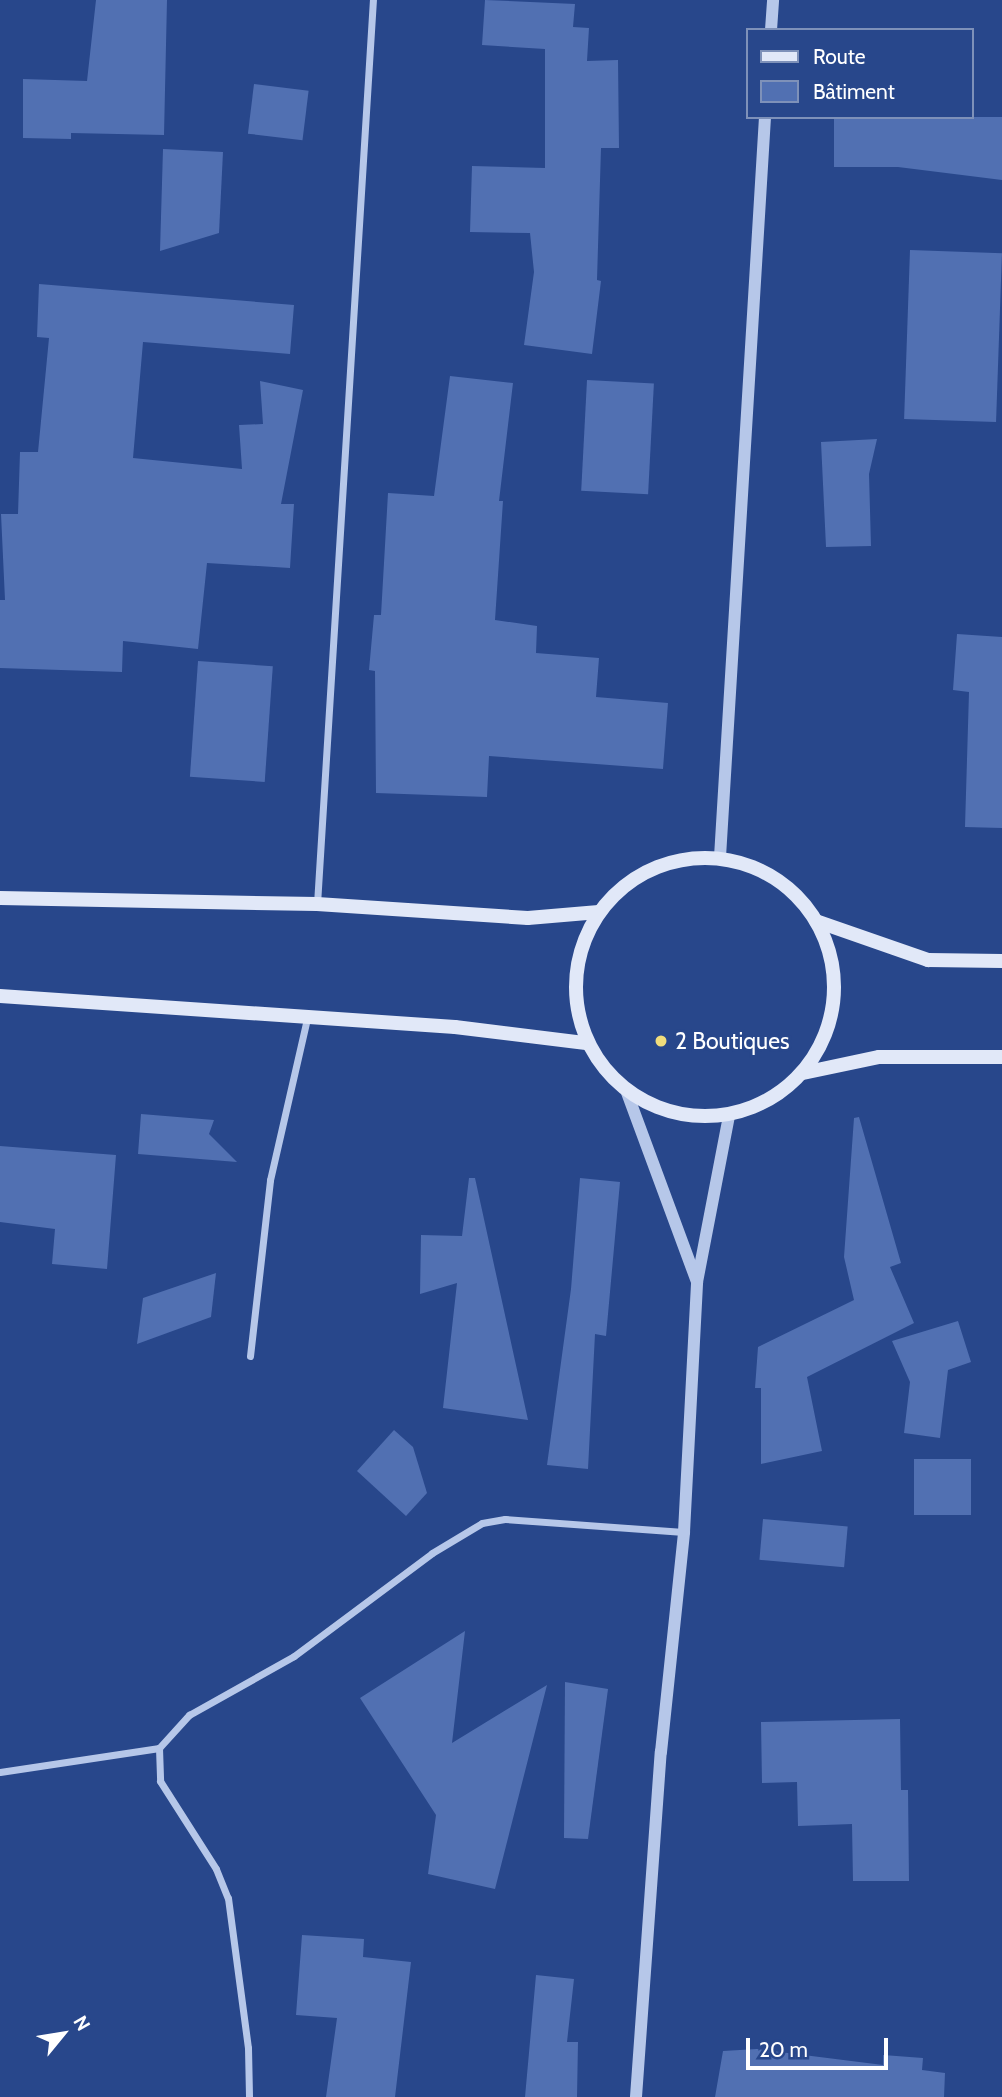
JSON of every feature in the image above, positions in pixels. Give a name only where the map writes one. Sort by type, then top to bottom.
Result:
[{"type":"main road","points":[[720,857],[758,868],[781,883],[816,921],[832,959],[835,999],[825,1038],[803,1073],[770,1100],[729,1116],[693,1117],[658,1108],[626,1090],[586,1043],[575,987],[583,942],[599,912],[630,880],[658,866],[689,858],[720,857]]},
{"type":"main road","points":[[0,898],[317,904],[528,918],[599,912]]},
{"type":"main road","points":[[816,921],[928,960],[1002,961]]},
{"type":"main road","points":[[0,996],[510,1032],[586,1043]]},
{"type":"main road","points":[[803,1073],[879,1058],[1002,1058]]},
{"type":"street","points":[[317,904],[373,0]]},
{"type":"street","points":[[771,28],[773,0]]},
{"type":"street","points":[[720,857],[765,119]]},
{"type":"street","points":[[250,1356],[270,1181],[307,1017]]},
{"type":"street","points":[[626,1090],[698,1282]]},
{"type":"street","points":[[636,2097],[659,1780],[684,1532],[698,1282],[729,1116]]},
{"type":"street","points":[[0,1772],[159,1748],[189,1715],[316,1641],[432,1553],[482,1523],[505,1520],[684,1532]]},
{"type":"street","points":[[159,1748],[160,1781],[216,1869],[228,1898],[248,2048],[249,2097]]},
{"type":"building","points":[[96,0],[167,0],[164,135],[71,133],[71,139],[23,138],[23,79],[87,81]]},
{"type":"building","points":[[485,0],[575,4],[573,27],[589,28],[587,61],[618,60],[619,148],[601,148],[597,280],[601,281],[592,354],[524,345],[534,272],[530,233],[470,232],[472,166],[545,168],[545,49],[482,45]]},
{"type":"building","points":[[254,84],[309,91],[302,140],[248,134]]},
{"type":"building","points":[[1002,117],[1002,180],[898,167],[834,167],[834,119]]},
{"type":"building","points":[[163,149],[223,152],[219,233],[160,251]]},
{"type":"building","points":[[910,250],[1002,253],[996,422],[904,419]]},
{"type":"building","points":[[39,284],[294,305],[290,354],[143,342],[133,458],[242,469],[239,425],[263,424],[260,381],[303,390],[281,504],[294,504],[290,568],[207,563],[198,649],[123,641],[122,672],[0,668],[0,600],[5,600],[1,514],[18,514],[20,452],[38,452],[49,338],[37,337]]},
{"type":"building","points":[[450,376],[513,383],[499,501],[503,501],[495,620],[537,626],[536,653],[599,658],[596,697],[668,703],[663,769],[489,756],[487,797],[376,793],[375,671],[369,670],[374,615],[381,615],[388,493],[434,496]]},
{"type":"building","points":[[587,380],[654,384],[648,494],[581,491]]},
{"type":"building","points":[[877,439],[869,474],[871,546],[826,547],[821,442]]},
{"type":"building","points":[[957,634],[1002,637],[1002,828],[965,827],[969,692],[953,690]]},
{"type":"building","points":[[198,661],[273,666],[265,782],[190,777]]},
{"type":"building","points":[[141,1114],[214,1120],[209,1134],[237,1162],[138,1154]]},
{"type":"building","points":[[859,1117],[901,1263],[890,1267],[914,1323],[807,1377],[822,1451],[761,1464],[761,1388],[755,1388],[758,1347],[854,1300],[844,1257],[854,1118]]},
{"type":"building","points":[[0,1146],[116,1155],[107,1269],[52,1264],[55,1229],[0,1222]]},
{"type":"building","points":[[469,1178],[475,1178],[528,1420],[443,1408],[457,1283],[420,1294],[421,1235],[462,1236]]},
{"type":"building","points":[[580,1178],[620,1182],[606,1336],[595,1334],[588,1469],[547,1465],[571,1289]]},
{"type":"building","points":[[216,1273],[211,1317],[137,1344],[143,1298]]},
{"type":"building","points":[[958,1321],[971,1362],[948,1370],[940,1438],[904,1433],[910,1382],[892,1341]]},
{"type":"building","points":[[394,1430],[413,1447],[427,1493],[406,1516],[357,1471]]},
{"type":"building","points":[[914,1459],[971,1459],[971,1515],[914,1515]]},
{"type":"building","points":[[763,1519],[848,1526],[844,1567],[759,1560]]},
{"type":"building","points":[[465,1631],[452,1743],[547,1685],[495,1889],[428,1874],[436,1815],[360,1698]]},
{"type":"building","points":[[565,1682],[608,1689],[588,1839],[564,1838]]},
{"type":"building","points":[[900,1719],[901,1790],[908,1790],[909,1881],[853,1881],[852,1824],[798,1826],[797,1782],[762,1783],[761,1722]]},
{"type":"building","points":[[302,1935],[364,1939],[363,1957],[411,1962],[395,2097],[326,2097],[337,2018],[296,2015]]},
{"type":"building","points":[[536,1975],[574,1979],[567,2042],[578,2042],[577,2097],[525,2097]]},
{"type":"building","points":[[757,2049],[883,2065],[883,2055],[923,2058],[922,2070],[945,2073],[944,2097],[715,2097],[723,2051]]},
{"type":"place","name":"2 Boutiques","points":[[661,1041]]}]
